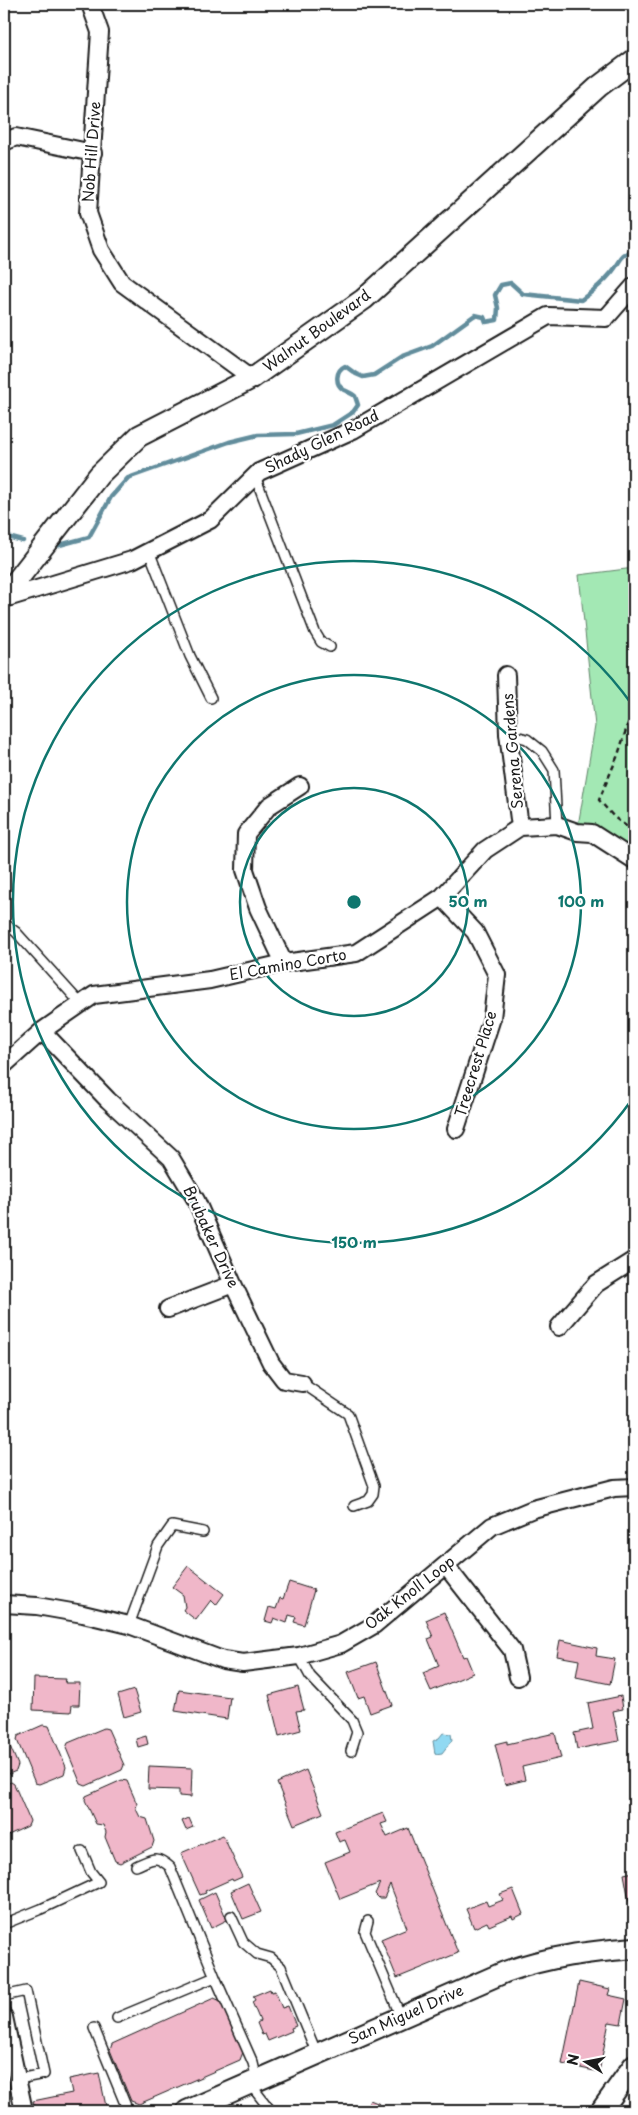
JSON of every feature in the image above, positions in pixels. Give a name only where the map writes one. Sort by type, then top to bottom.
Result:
[{"type":"street","name":"Nob Hill Drive","points":[[90,4],[100,32],[88,213],[101,250],[122,282],[252,378]]},
{"type":"street","name":"Walnut Boulevard","points":[[4,598],[99,476],[139,436],[252,378],[364,299],[598,87],[634,60]]},
{"type":"street","points":[[4,142],[16,137],[93,153]]},
{"type":"street","name":"Shady Glen Road","points":[[4,598],[132,560],[210,520],[259,472],[353,430],[548,316],[606,318],[634,286]]},
{"type":"street","name":"Serena Gardens","points":[[506,675],[508,734],[520,827]]},
{"type":"street","points":[[284,963],[258,908],[245,870],[246,834],[270,806],[300,786]]},
{"type":"street","points":[[520,827],[556,826],[592,834],[634,860]]},
{"type":"street","name":"El Camino Corto","points":[[4,1065],[42,1032],[94,995],[210,980],[284,963],[356,953],[442,897],[485,850],[520,827]]},
{"type":"street","name":"Treecrest Place","points":[[442,897],[475,932],[497,975],[492,1018],[456,1129]]},
{"type":"street","name":"Brubaker Drive","points":[[42,1032],[108,1100],[171,1158],[196,1200],[271,1363],[284,1380],[302,1383]]},
{"type":"street","points":[[559,1327],[596,1284],[634,1260]]},
{"type":"street","points":[[168,1309],[233,1284]]},
{"type":"street","name":"Oak Knoll Loop","points":[[4,1604],[37,1606],[129,1625],[223,1660],[243,1663],[298,1656],[341,1644],[374,1625],[492,1526],[533,1509],[614,1488],[634,1486]]},
{"type":"street","points":[[446,1566],[512,1650],[518,1676]]},
{"type":"street","name":"San Miguel Drive","points":[[187,2111],[505,1972],[539,1960],[576,1953],[634,1948]]},
{"type":"street","points":[[4,2017],[24,2111]]},
{"type":"street","points":[[601,2111],[634,2065]]},
{"type":"lane","points":[[255,476],[315,632],[321,642],[330,647]]},
{"type":"lane","points":[[149,551],[190,656],[211,698]]},
{"type":"lane","points":[[508,734],[527,738],[542,751],[554,770],[556,826]]},
{"type":"lane","points":[[4,923],[16,932],[81,1004]]},
{"type":"lane","points":[[302,1383],[348,1414],[374,1486],[373,1494],[368,1502],[354,1506]]},
{"type":"lane","points":[[129,1625],[158,1546],[172,1526],[203,1532]]},
{"type":"lane","points":[[298,1656],[310,1676],[352,1720],[357,1732],[351,1751]]},
{"type":"lane","points":[[4,1924],[99,1882],[82,1851]]},
{"type":"lane","points":[[136,1866],[152,1859],[160,1859],[170,1867],[253,2063],[253,2082],[271,2111]]},
{"type":"lane","points":[[231,1916],[243,1942],[257,1954],[271,1958],[281,1967],[317,2054]]},
{"type":"lane","points":[[368,1920],[365,1932],[402,2017]]},
{"type":"lane","points":[[117,2018],[216,1977]]},
{"type":"lane","points":[[4,1996],[26,1991],[44,2074],[18,2080]]},
{"type":"lane","points":[[94,2028],[128,2111]]},
{"type":"path","points":[[634,705],[618,755],[599,800],[614,817],[634,832]]},
{"type":"green space","points":[[634,568],[634,860],[577,832],[595,726],[579,575]]},
{"type":"water","points":[[443,1733],[451,1734],[452,1740],[442,1753],[435,1754],[433,1741]]},
{"type":"building","points":[[188,1566],[224,1594],[216,1605],[211,1600],[196,1620],[183,1610],[185,1607],[183,1595],[172,1587]]},
{"type":"building","points":[[289,1582],[314,1590],[304,1625],[294,1622],[296,1617],[289,1615],[287,1623],[274,1618],[272,1623],[265,1621],[269,1607],[276,1609],[280,1598],[283,1599]]},
{"type":"building","points":[[444,1612],[463,1657],[466,1656],[473,1673],[431,1691],[423,1673],[439,1666],[428,1639],[433,1637],[426,1620]]},
{"type":"building","points":[[560,1640],[597,1648],[596,1656],[615,1659],[610,1684],[576,1677],[579,1660],[557,1656]]},
{"type":"building","points":[[376,1662],[392,1705],[370,1713],[364,1696],[358,1698],[348,1672]]},
{"type":"building","points":[[34,1678],[66,1679],[65,1683],[80,1683],[79,1705],[72,1705],[71,1712],[33,1710]]},
{"type":"building","points":[[298,1687],[304,1710],[296,1711],[301,1730],[279,1736],[269,1695]]},
{"type":"building","points":[[134,1690],[141,1712],[124,1717],[118,1695]]},
{"type":"building","points":[[179,1690],[230,1697],[227,1719],[175,1711]]},
{"type":"building","points":[[621,1696],[623,1709],[613,1711],[619,1741],[577,1749],[574,1733],[593,1729],[588,1703]]},
{"type":"building","points":[[43,1725],[49,1726],[66,1767],[64,1774],[39,1784],[35,1783],[17,1740],[18,1736]]},
{"type":"building","points":[[104,1728],[108,1729],[124,1765],[122,1770],[86,1786],[81,1784],[66,1748],[68,1743]]},
{"type":"building","points":[[4,1732],[18,1765],[16,1771],[4,1776]]},
{"type":"building","points":[[555,1733],[561,1758],[522,1767],[525,1780],[505,1785],[495,1744],[507,1741],[507,1744]]},
{"type":"building","points":[[146,1736],[148,1744],[138,1747],[136,1739]]},
{"type":"building","points":[[149,1766],[192,1768],[191,1797],[179,1796],[179,1790],[148,1789]]},
{"type":"building","points":[[306,1770],[323,1813],[294,1825],[277,1783]]},
{"type":"building","points":[[122,1780],[127,1781],[137,1804],[136,1809],[140,1817],[147,1819],[154,1841],[152,1847],[120,1863],[115,1861],[105,1837],[106,1832],[103,1825],[96,1824],[85,1800],[86,1796]]},
{"type":"building","points":[[11,1782],[14,1784],[30,1821],[28,1826],[4,1837],[4,1785]]},
{"type":"building","points":[[383,1813],[387,1822],[381,1824],[387,1837],[408,1828],[458,1953],[397,1978],[381,1939],[407,1928],[390,1884],[384,1898],[379,1898],[375,1894],[380,1883],[340,1899],[325,1862],[350,1852],[345,1840],[339,1842],[335,1832]]},
{"type":"building","points":[[189,1818],[193,1827],[186,1830],[182,1821]]},
{"type":"building","points":[[223,1835],[242,1877],[233,1881],[232,1879],[200,1895],[181,1853]]},
{"type":"building","points":[[634,1872],[634,1905],[630,1906],[624,1874]]},
{"type":"building","points":[[248,1883],[261,1912],[243,1919],[231,1891]]},
{"type":"building","points":[[513,1889],[523,1914],[513,1919],[512,1916],[489,1926],[487,1922],[474,1928],[466,1909],[486,1901],[488,1906],[503,1900],[500,1894]]},
{"type":"building","points":[[215,1892],[227,1920],[211,1928],[199,1900]]},
{"type":"building","points":[[579,1982],[610,1989],[608,1995],[626,1999],[621,2024],[609,2022],[599,2072],[562,2064]]},
{"type":"building","points":[[270,1989],[271,1992],[275,1991],[282,2008],[288,2006],[296,2026],[291,2028],[292,2031],[268,2041],[265,2034],[262,2035],[257,2023],[260,2021],[252,2002],[255,2000],[253,1996]]},
{"type":"building","points":[[214,1998],[221,2001],[243,2052],[240,2060],[139,2104],[131,2101],[110,2050],[112,2044]]},
{"type":"building","points":[[99,2073],[107,2111],[35,2111],[33,2101],[72,2093],[69,2079]]},
{"type":"building","points":[[370,2100],[380,2104],[378,2107],[389,2111],[365,2111]]},
{"type":"waterway","points":[[56,546],[89,537],[111,497],[128,478],[229,442],[258,435],[296,434],[333,425],[353,412],[358,405],[355,396],[344,390],[339,384],[337,377],[342,368],[345,366],[363,377],[374,375],[402,357],[432,346],[475,315],[484,317],[486,322],[497,320],[498,308],[495,295],[501,285],[511,283],[523,294],[581,300],[605,280],[623,257],[634,250]]},
{"type":"waterway","points":[[4,536],[23,541]]}]
